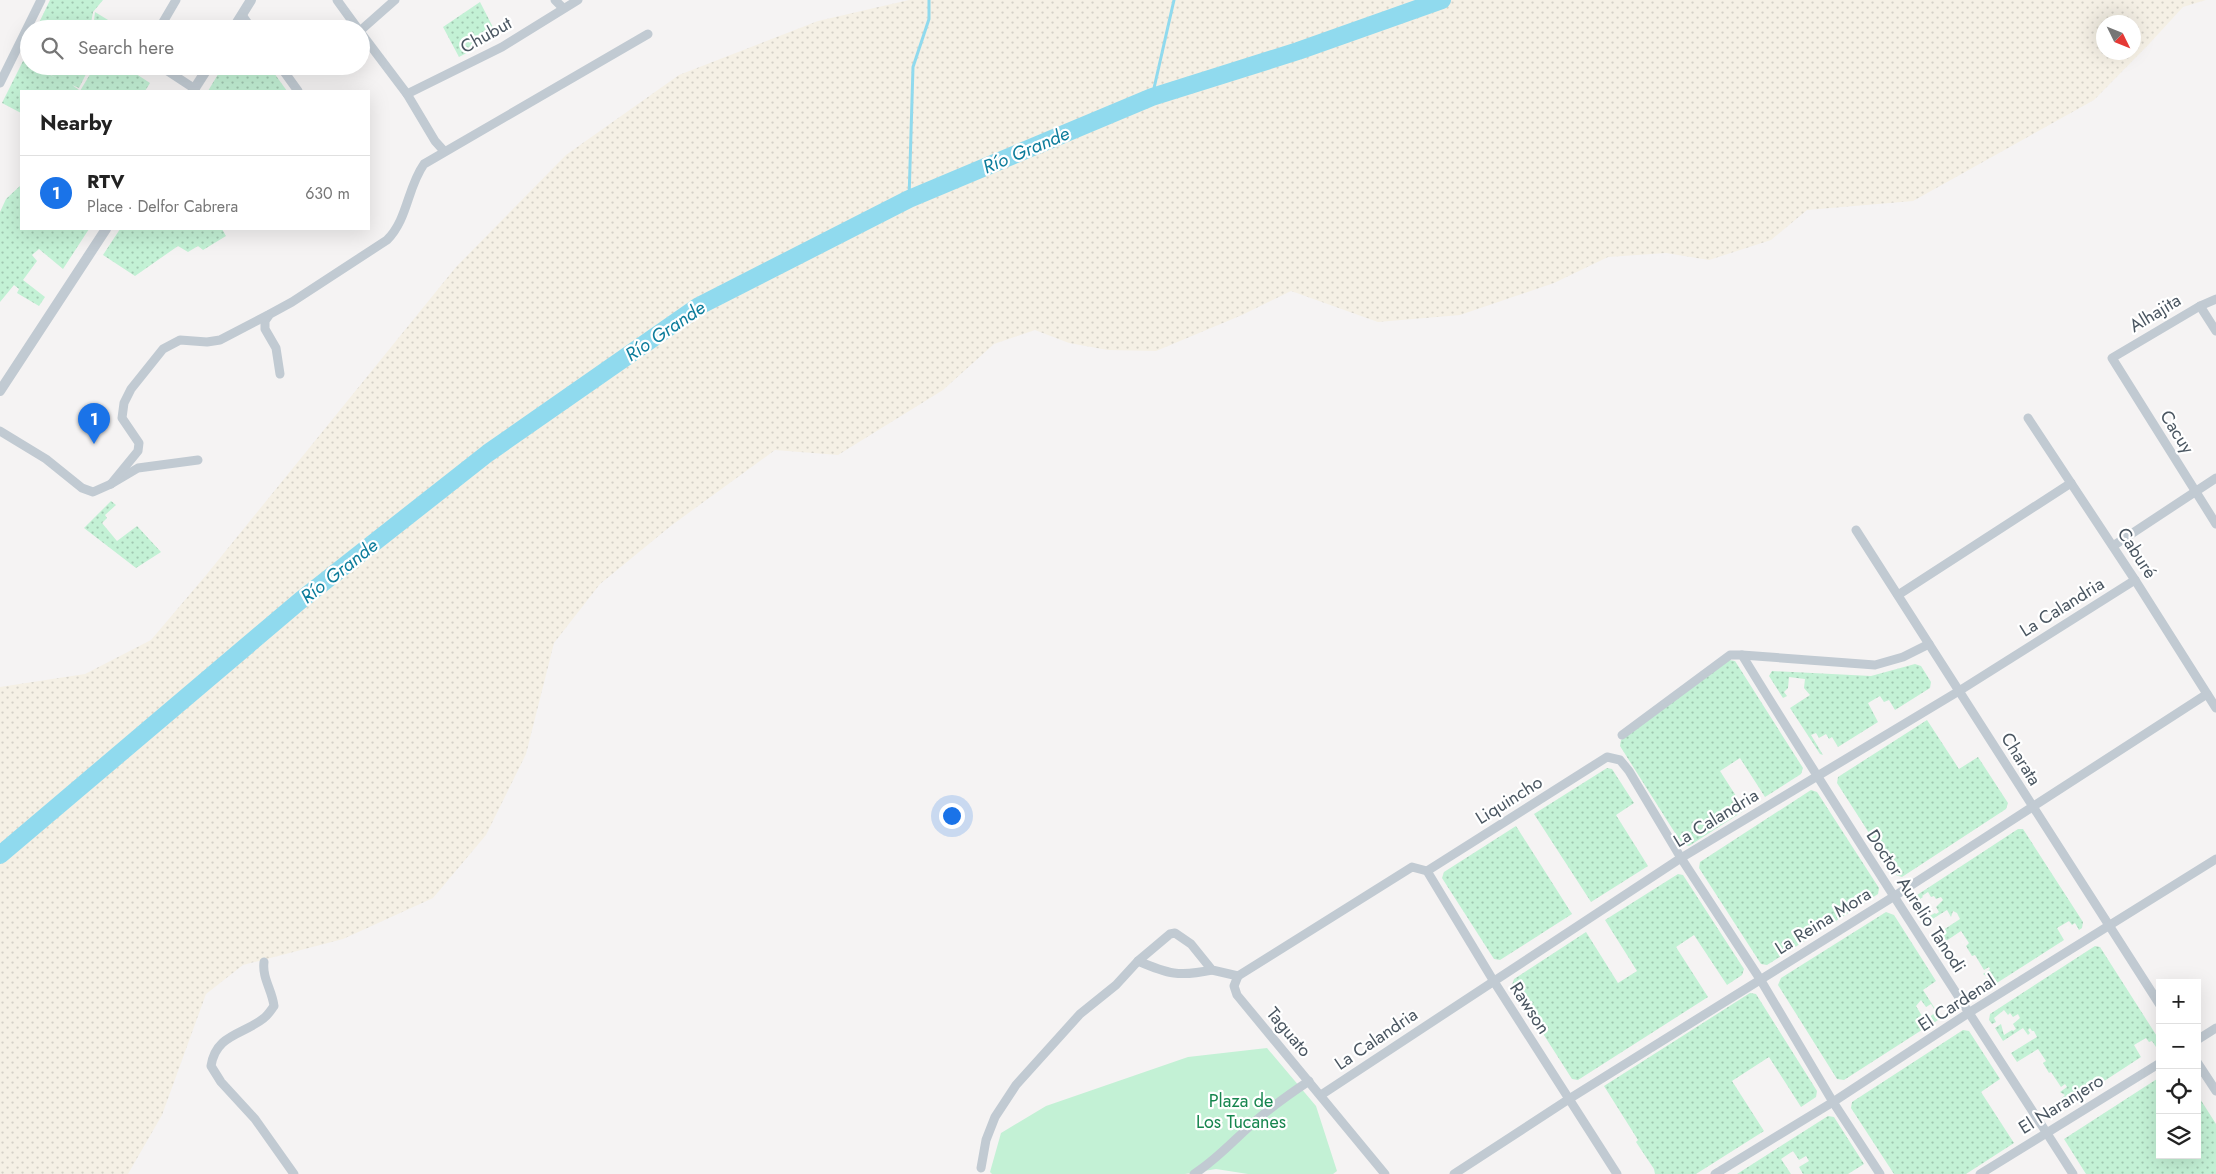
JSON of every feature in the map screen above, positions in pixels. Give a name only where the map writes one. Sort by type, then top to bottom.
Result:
[{"type":"street","points":[[31,20],[41,0]]},
{"type":"street","points":[[164,20],[176,0]]},
{"type":"street","points":[[239,20],[251,0]]},
{"type":"street","points":[[337,0],[352,20]]},
{"type":"street","points":[[370,22],[395,0]]},
{"type":"street","points":[[555,0],[563,8]]},
{"type":"street","name":"Chubut","points":[[407,94],[502,47],[578,0]]},
{"type":"street","points":[[242,15],[246,20]]},
{"type":"street","points":[[111,484],[138,451],[139,443],[122,418],[124,403],[131,389],[163,349],[180,340],[201,342],[220,340],[292,302],[387,240],[396,231],[402,219],[415,177],[424,164],[648,34]]},
{"type":"street","points":[[0,83],[20,43]]},
{"type":"street","points":[[370,44],[407,94],[444,151]]},
{"type":"street","points":[[173,75],[194,90],[203,75]]},
{"type":"street","points":[[286,75],[297,90]]},
{"type":"street","points":[[0,391],[105,230]]},
{"type":"street","name":"Alhajita","points":[[2112,358],[2200,306],[2216,299]]},
{"type":"street","points":[[2200,306],[2216,332]]},
{"type":"street","points":[[270,314],[264,321],[265,329],[276,348],[280,374]]},
{"type":"street","name":"Cacuy","points":[[2112,358],[2216,524]]},
{"type":"street","name":"Caburé","points":[[2028,418],[2136,580],[2216,708]]},
{"type":"street","points":[[0,431],[46,459],[82,488],[93,492],[138,468],[198,460]]},
{"type":"street","points":[[2113,546],[2216,478]]},
{"type":"street","points":[[1898,595],[2071,483]]},
{"type":"street","name":"Charata","points":[[1856,530],[2156,999]]},
{"type":"street","name":"La Calandria","points":[[1321,1095],[1681,858],[1959,691],[2136,580]]},
{"type":"street","points":[[1622,735],[1730,656],[1742,655],[1874,665],[1902,657],[1929,644]]},
{"type":"street","name":"Doctor Aurelio Tanodi","points":[[1742,655],[1816,777],[1970,1012],[2073,1174]]},
{"type":"street","name":"La Reina Mora","points":[[1454,1174],[1569,1099],[1893,897],[2207,694]]},
{"type":"street","name":"Liquincho","points":[[1428,871],[1607,757],[1620,760],[1629,771],[1681,858]]},
{"type":"street","points":[[1681,858],[1760,979],[1833,1102],[1880,1174]]},
{"type":"street","name":"El Cardenal","points":[[1715,1174],[1833,1102],[1970,1012],[2216,859]]},
{"type":"street","points":[[1138,961],[1167,973],[1192,974],[1212,970],[1238,976],[1412,867],[1428,871]]},
{"type":"street","name":"Rawson","points":[[1428,871],[1493,980],[1617,1174]]},
{"type":"street","points":[[981,1168],[986,1140],[995,1117],[1016,1085],[1080,1014],[1116,985],[1138,961],[1170,934],[1175,933],[1191,944],[1212,970]]},
{"type":"street","points":[[264,962],[262,973],[272,992],[274,1006],[264,1018],[227,1039],[213,1052],[211,1066],[221,1082],[255,1119],[294,1174]]},
{"type":"street","name":"Taguato","points":[[1238,976],[1234,986],[1238,995],[1386,1174]]},
{"type":"street","points":[[2201,1037],[2216,1028]]},
{"type":"street","name":"El Naranjero","points":[[1980,1174],[2156,1065]]},
{"type":"street","points":[[2201,1068],[2216,1091]]},
{"type":"street","points":[[1194,1174],[1211,1163],[1249,1127],[1282,1100],[1309,1081]]},
{"type":"green space","points":[[50,0],[103,0],[93,12],[92,20],[40,20]]},
{"type":"green space","points":[[480,2],[498,37],[459,57],[443,27]]},
{"type":"green space","points":[[95,12],[108,20],[94,20]]},
{"type":"green space","points":[[20,67],[20,75],[50,75],[56,78],[51,75],[86,75],[79,88],[72,85],[79,90],[20,90],[20,112],[2,103]]},
{"type":"green space","points":[[90,75],[138,75],[150,83],[146,90],[81,90]]},
{"type":"green space","points":[[218,75],[275,75],[286,90],[209,90]]},
{"type":"green space","points":[[20,186],[20,230],[88,230],[63,269],[39,249],[32,255],[37,261],[23,280],[45,297],[39,306],[17,293],[19,289],[14,285],[0,302],[0,212],[6,199]]},
{"type":"green space","points":[[119,230],[223,230],[226,236],[203,250],[198,246],[188,252],[178,246],[135,276],[103,255]]},
{"type":"green space","points":[[111,501],[116,505],[105,515],[107,518],[102,523],[117,541],[137,526],[161,552],[136,568],[84,528]]},
{"type":"green space","points":[[1729,660],[1735,661],[1803,768],[1801,774],[1765,797],[1740,758],[1720,771],[1745,810],[1689,846],[1682,844],[1620,746],[1621,740]]},
{"type":"green space","points":[[1915,664],[1921,666],[1931,682],[1930,688],[1895,710],[1889,700],[1884,702],[1880,696],[1868,703],[1878,722],[1838,747],[1832,737],[1829,739],[1826,734],[1819,738],[1816,733],[1811,735],[1823,755],[1820,754],[1790,708],[1810,695],[1804,688],[1805,679],[1789,677],[1788,688],[1784,692],[1787,696],[1783,698],[1769,676],[1772,671],[1871,676]]},
{"type":"green space","points":[[1927,720],[1959,769],[1978,757],[2008,803],[2006,809],[1902,877],[1896,875],[1837,783],[1838,777]]},
{"type":"green space","points":[[1607,768],[1612,769],[1634,803],[1616,815],[1648,866],[1591,902],[1534,814]]},
{"type":"green space","points":[[1811,790],[1817,792],[1879,888],[1878,894],[1767,965],[1761,964],[1699,868],[1700,862]]},
{"type":"green space","points":[[1516,826],[1572,914],[1500,960],[1494,959],[1442,878],[1444,872]]},
{"type":"green space","points":[[2018,829],[2023,829],[2083,922],[2082,928],[2079,930],[2075,923],[2072,925],[2069,921],[2057,928],[2064,940],[1989,988],[1984,981],[1988,977],[1983,974],[1990,969],[1989,967],[1984,970],[1975,955],[1972,956],[1966,946],[1969,943],[1961,931],[1940,945],[1934,936],[1960,919],[1957,913],[1953,911],[1951,917],[1947,910],[1926,923],[1918,911],[1924,907],[1928,917],[1936,914],[1939,912],[1936,907],[1943,900],[1941,897],[1936,899],[1934,896],[1931,897],[1928,892],[1917,901],[1919,904],[1915,907],[1912,902],[1914,897]]},
{"type":"green space","points":[[1678,874],[1683,875],[1744,969],[1742,975],[1727,985],[1694,935],[1676,947],[1708,997],[1578,1080],[1572,1079],[1512,985],[1514,979],[1586,932],[1618,983],[1637,971],[1605,920]]},
{"type":"green space","points":[[1886,912],[1894,915],[1936,981],[1923,990],[1941,1018],[1932,1024],[1928,1018],[1936,1012],[1931,1004],[1926,1007],[1921,1000],[1916,1006],[1928,1026],[1844,1080],[1837,1079],[1778,985],[1781,978]]},
{"type":"green space","points":[[2095,946],[2100,947],[2156,1035],[2156,1047],[2152,1041],[2149,1042],[2146,1038],[2134,1045],[2141,1057],[2066,1106],[2061,1099],[2065,1095],[2060,1092],[2067,1087],[2065,1084],[2061,1087],[2051,1072],[2049,1073],[2043,1063],[2046,1061],[2038,1049],[2017,1062],[2011,1053],[2037,1037],[2034,1031],[2030,1028],[2028,1035],[2023,1028],[2003,1041],[1995,1028],[2001,1024],[2004,1035],[2016,1029],[2013,1024],[2020,1018],[2018,1014],[2013,1017],[2010,1013],[2008,1015],[2004,1010],[1994,1018],[1996,1022],[1992,1024],[1989,1020],[1990,1014]]},
{"type":"green space","points":[[1750,993],[1756,994],[1817,1091],[1816,1097],[1801,1107],[1769,1057],[1732,1081],[1764,1131],[1696,1174],[1655,1174],[1654,1169],[1636,1142],[1638,1140],[1604,1086]]},
{"type":"green space","points":[[1963,1030],[1969,1031],[2000,1079],[1981,1092],[2014,1143],[1966,1174],[1894,1174],[1851,1108],[1852,1102]]},
{"type":"green space","name":"Plaza de Los Tucanes","points":[[1267,1048],[1316,1106],[1337,1171],[1333,1174],[1248,1174],[1216,1169],[1185,1174],[992,1174],[990,1172],[1001,1133],[1046,1106],[1188,1057]]},
{"type":"green space","points":[[2156,1080],[2156,1159],[2201,1159],[2201,1100],[2216,1124],[2216,1174],[2086,1174],[2064,1139]]},
{"type":"green space","points":[[1828,1116],[1834,1117],[1864,1164],[1848,1174],[1803,1174],[1799,1167],[1809,1161],[1806,1156],[1799,1160],[1793,1151],[1781,1159],[1791,1174],[1737,1174]]},
{"type":"sand","points":[[909,0],[2206,0],[2183,7],[2141,52],[2141,15],[2096,15],[2096,60],[2133,60],[2094,100],[1913,201],[1807,210],[1771,240],[1709,260],[1666,253],[1608,257],[1554,283],[1460,315],[1378,322],[1291,291],[1242,315],[1156,351],[1108,350],[1069,343],[1035,330],[994,344],[943,390],[838,455],[775,450],[672,525],[600,584],[554,643],[526,754],[486,835],[433,898],[343,939],[243,965],[206,994],[162,1115],[128,1174],[0,1174],[0,687],[85,674],[151,640],[207,574],[456,267],[566,155],[679,75],[818,21]]},
{"type":"waterway","points":[[909,199],[913,67],[929,19],[929,0]]},
{"type":"waterway","points":[[1152,97],[1174,0]]},
{"type":"waterway","name":"Río Grande","points":[[0,855],[301,600],[488,453],[699,306],[909,199],[1152,97],[1298,51],[1442,0]]},
{"type":"place","name":"RTV","points":[[94,444]]}]
